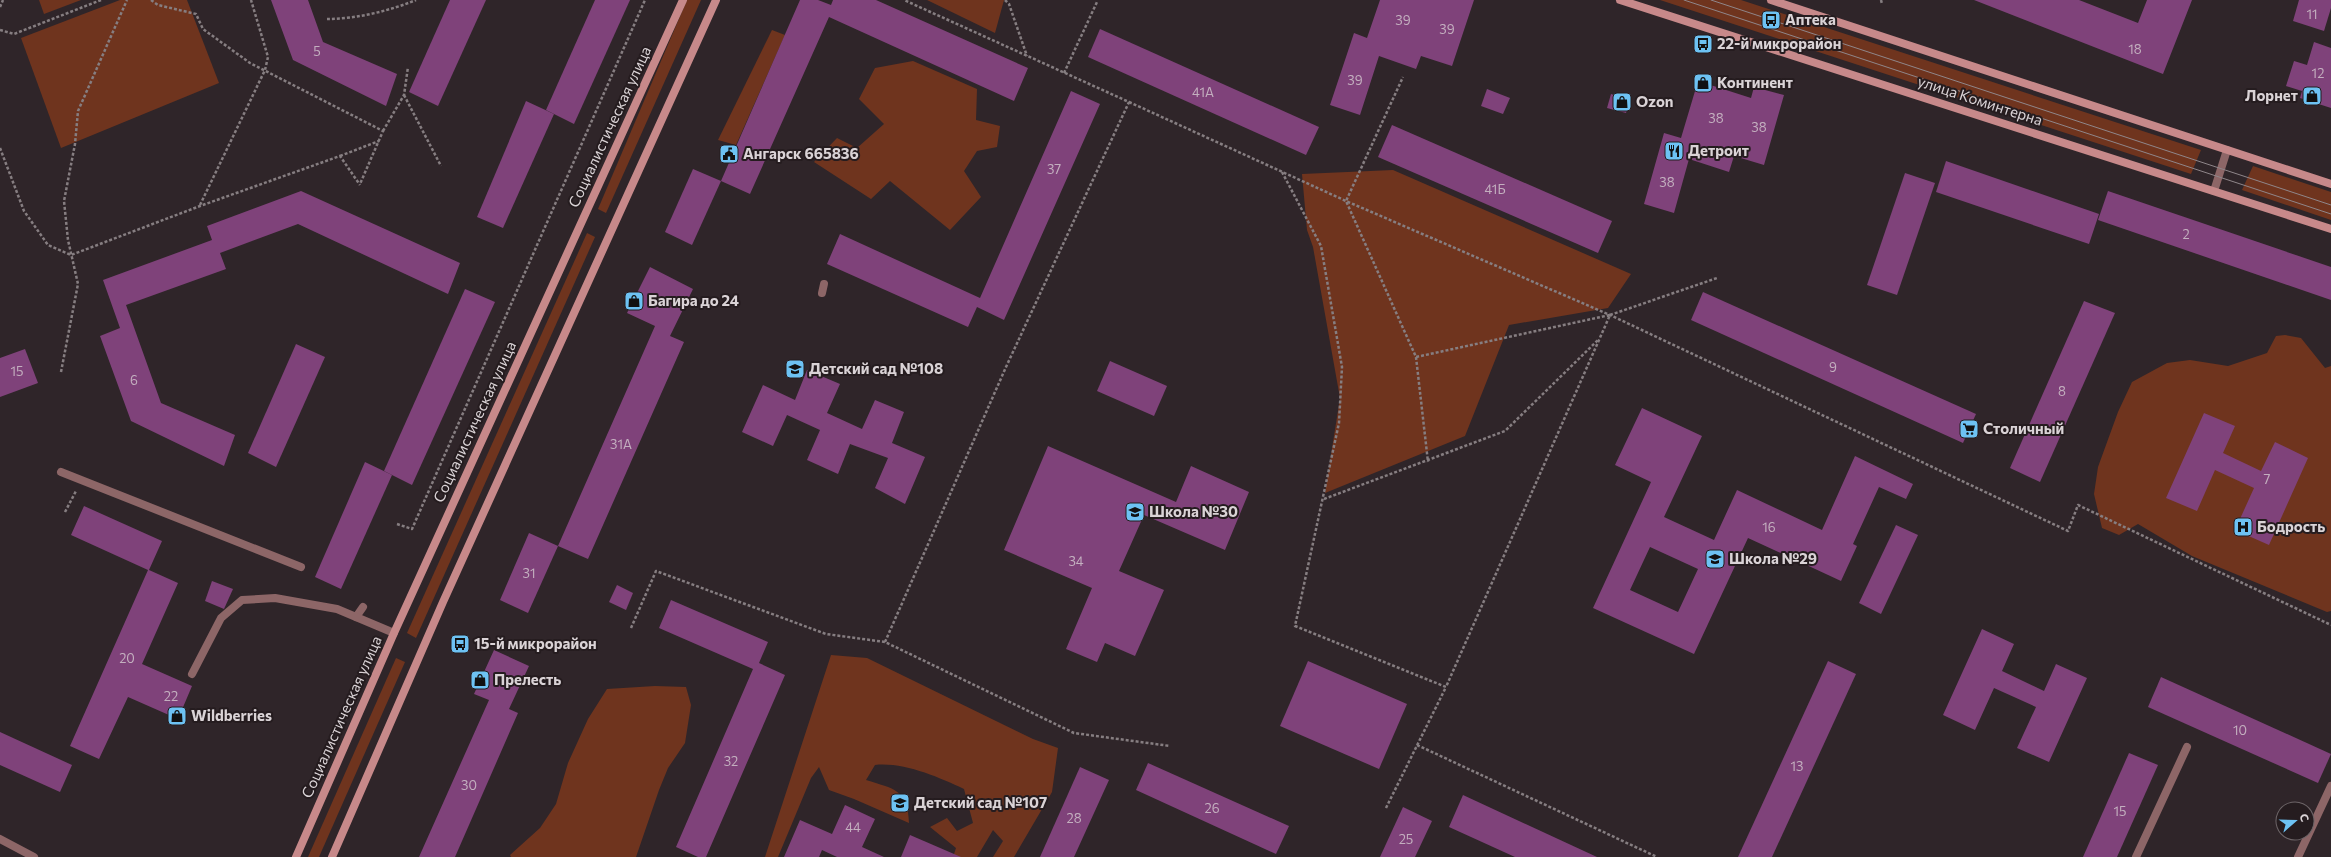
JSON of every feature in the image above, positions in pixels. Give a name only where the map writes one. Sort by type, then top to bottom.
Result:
[{"type":"street","name":"Социалистическая улица","points":[[296,857],[394,633],[683,0]]},
{"type":"street","points":[[332,857],[446,594],[716,0]]},
{"type":"street","name":"улица Коминтерна","points":[[1620,0],[2331,229]]},
{"type":"street","name":"улица Коминтерна","points":[[1771,0],[2331,184]]},
{"type":"street","points":[[2214,191],[2227,150]]},
{"type":"street","points":[[61,472],[301,567]]},
{"type":"street","points":[[192,674],[221,618],[242,600],[275,598],[337,609],[394,633]]},
{"type":"street","points":[[356,618],[363,607]]},
{"type":"street","points":[[2136,857],[2187,747]]},
{"type":"street","points":[[2298,857],[2331,786]]},
{"type":"street","points":[[0,839],[34,857]]},
{"type":"path","points":[[0,7],[3,0]]},
{"type":"path","points":[[0,30],[14,34],[101,0]]},
{"type":"path","points":[[61,372],[78,284],[64,201],[75,144],[78,111],[127,0]]},
{"type":"path","points":[[151,0],[158,5],[196,14],[203,28],[250,63],[383,131]]},
{"type":"path","points":[[200,206],[265,70],[268,57],[251,0]]},
{"type":"path","points":[[327,18],[342,19],[400,6],[416,0]]},
{"type":"path","points":[[398,524],[412,530],[645,0]]},
{"type":"path","points":[[904,0],[1346,201],[1610,315],[2068,531],[2078,505],[2331,625]]},
{"type":"path","points":[[1005,0],[1008,4],[1027,56]]},
{"type":"path","points":[[1008,4],[1010,0]]},
{"type":"path","points":[[1881,0],[1882,4]]},
{"type":"path","points":[[1064,73],[1097,2]]},
{"type":"path","points":[[340,156],[360,185],[383,131],[404,95],[408,67]]},
{"type":"path","points":[[1402,77],[1346,201],[1416,356],[1428,462]]},
{"type":"path","points":[[404,95],[441,166]]},
{"type":"path","points":[[885,642],[1006,367],[1129,102]]},
{"type":"path","points":[[0,148],[24,211],[48,245],[72,255],[200,206],[340,156],[379,140]]},
{"type":"path","points":[[1282,172],[1321,246],[1342,367],[1339,423],[1324,499],[1295,626],[1446,687]]},
{"type":"path","points":[[1416,356],[1610,315],[1717,278]]},
{"type":"path","points":[[1386,808],[1446,687],[1610,315]]},
{"type":"path","points":[[1324,499],[1428,462],[1505,431],[1599,338]]},
{"type":"path","points":[[65,512],[81,480]]},
{"type":"path","points":[[631,628],[656,571],[826,634],[885,642],[1074,733],[1170,746]]},
{"type":"path","points":[[1417,745],[1657,857]]},
{"type":"shaded area","points":[[39,0],[81,0],[44,14]]},
{"type":"shaded area","points":[[120,0],[187,0],[219,83],[61,148],[21,38]]},
{"type":"shaded area","points":[[687,0],[701,0],[606,213],[598,209]]},
{"type":"shaded area","points":[[927,0],[1004,0],[995,33]]},
{"type":"shaded area","points":[[1660,0],[1741,0],[2201,150],[2191,174]]},
{"type":"shaded area","points":[[772,30],[785,35],[736,145],[718,140]]},
{"type":"shaded area","points":[[913,61],[977,89],[976,120],[1000,126],[997,147],[977,151],[964,171],[981,197],[950,230],[890,181],[871,199],[814,162],[837,138],[857,148],[884,124],[859,99],[875,68]]},
{"type":"shaded area","points":[[2253,166],[2331,192],[2331,220],[2242,190]]},
{"type":"shaded area","points":[[1393,170],[1631,274],[1608,308],[1509,325],[1465,436],[1325,493],[1340,398],[1313,247],[1307,230],[1302,174]]},
{"type":"shaded area","points":[[587,233],[595,237],[416,638],[407,633]]},
{"type":"shaded area","points":[[2285,335],[2301,338],[2325,368],[2331,366],[2331,611],[2327,612],[2192,556],[2138,524],[2119,535],[2102,528],[2094,494],[2098,467],[2118,412],[2132,382],[2167,363],[2190,360],[2228,366],[2267,353],[2276,336]]},
{"type":"shaded area","name":"Детский сад №107","points":[[831,655],[867,658],[1033,739],[1058,748],[1052,792],[1014,857],[993,857],[1003,841],[993,830],[977,857],[953,857],[956,848],[930,827],[947,818],[957,831],[973,823],[964,789],[921,771],[897,766],[875,765],[866,780],[898,792],[906,803],[909,823],[854,799],[829,790],[819,767],[811,778],[778,857],[765,857]]},
{"type":"shaded area","points":[[396,658],[405,662],[319,857],[308,857]]},
{"type":"shaded area","points":[[655,686],[686,687],[691,705],[685,743],[668,768],[636,857],[511,857],[510,855],[540,828],[556,804],[568,763],[588,719],[607,689]]},
{"type":"building","points":[[271,0],[308,0],[323,42],[397,74],[386,106],[293,60]]},
{"type":"building","points":[[450,0],[486,0],[438,106],[409,92]]},
{"type":"building","points":[[595,0],[630,0],[574,124],[546,110]]},
{"type":"building","points":[[800,0],[818,0],[831,5],[833,0],[876,0],[1028,68],[1014,101],[829,17],[750,194],[721,181]]},
{"type":"building","points":[[1380,0],[1474,0],[1452,66],[1421,56],[1416,69],[1379,56],[1360,115],[1330,105],[1354,33],[1367,38]]},
{"type":"building","points":[[1974,0],[2079,0],[2138,23],[2147,0],[2192,0],[2163,74]]},
{"type":"building","points":[[2299,0],[2331,0],[2331,8],[2324,31],[2293,21]]},
{"type":"building","points":[[1100,29],[1319,127],[1306,155],[1088,57]]},
{"type":"building","points":[[2314,42],[2331,48],[2331,108],[2300,98],[2302,91],[2286,86],[2294,61],[2307,65]]},
{"type":"building","points":[[1698,81],[1751,98],[1754,87],[1784,95],[1764,165],[1734,156],[1729,172],[1689,159],[1674,213],[1644,204],[1664,133],[1681,138]]},
{"type":"building","points":[[1487,89],[1510,98],[1503,114],[1481,106]]},
{"type":"building","points":[[1071,91],[1100,104],[1004,320],[977,307],[968,327],[827,264],[840,234],[980,298]]},
{"type":"building","points":[[1611,94],[1630,100],[1626,113],[1607,108]]},
{"type":"building","points":[[526,101],[554,114],[503,228],[477,217]]},
{"type":"building","points":[[1392,125],[1612,221],[1598,253],[1378,157]]},
{"type":"building","points":[[1946,161],[2099,214],[2089,244],[1936,192]]},
{"type":"building","points":[[693,169],[721,181],[692,245],[665,232]]},
{"type":"building","points":[[1905,173],[1935,183],[1897,295],[1867,285]]},
{"type":"building","points":[[301,191],[460,263],[448,294],[298,224],[220,253],[226,269],[126,305],[161,403],[235,435],[224,466],[131,421],[100,336],[120,328],[103,280],[212,240],[207,226]]},
{"type":"building","points":[[2108,191],[2331,267],[2331,300],[2098,220]]},
{"type":"building","points":[[650,267],[693,289],[670,336],[684,342],[588,559],[558,546],[655,326],[627,313]]},
{"type":"building","points":[[465,289],[495,302],[412,485],[384,471]]},
{"type":"building","points":[[1703,292],[1976,414],[1963,443],[1691,320]]},
{"type":"building","points":[[2084,301],[2115,313],[2040,482],[2010,468]]},
{"type":"building","points":[[296,344],[325,357],[276,467],[248,453]]},
{"type":"building","points":[[25,349],[38,383],[0,397],[0,358]]},
{"type":"building","points":[[1110,361],[1167,386],[1154,416],[1097,391]]},
{"type":"building","points":[[807,370],[840,384],[827,413],[862,429],[875,400],[904,412],[892,443],[925,457],[905,504],[875,488],[888,458],[850,444],[838,474],[807,460],[820,430],[787,415],[773,446],[742,432],[763,385],[795,400]]},
{"type":"building","points":[[1642,408],[1702,436],[1664,517],[1714,540],[1737,490],[1822,530],[1855,456],[1913,484],[1906,499],[1879,487],[1853,544],[1857,546],[1841,581],[1748,538],[1694,654],[1593,608],[1651,482],[1615,465]],"holes":[[[1650,547],[1698,569],[1678,612],[1630,590]]]},
{"type":"building","points":[[2204,413],[2235,426],[2223,453],[2261,471],[2275,442],[2308,458],[2269,545],[2235,530],[2254,488],[2215,470],[2197,511],[2166,498]]},
{"type":"building","points":[[1048,446],[1176,502],[1191,466],[1249,492],[1225,550],[1144,515],[1119,571],[1164,590],[1135,656],[1105,643],[1097,662],[1066,649],[1092,588],[1004,550]]},
{"type":"building","points":[[365,462],[392,475],[341,589],[315,577]]},
{"type":"building","points":[[84,506],[162,541],[149,570],[178,583],[142,664],[192,686],[178,719],[128,697],[99,759],[70,746],[148,570],[71,535]]},
{"type":"building","points":[[1896,525],[1918,535],[1881,614],[1859,603]]},
{"type":"building","points":[[529,533],[558,546],[528,613],[500,600]]},
{"type":"building","points":[[212,581],[233,589],[224,609],[205,601]]},
{"type":"building","points":[[617,585],[633,593],[626,610],[609,602]]},
{"type":"building","points":[[671,600],[768,642],[759,663],[785,675],[706,857],[698,857],[676,847],[753,669],[659,628]]},
{"type":"building","points":[[1982,629],[2014,644],[2002,671],[2044,691],[2056,664],[2087,678],[2049,762],[2017,748],[2036,707],[1994,688],[1975,730],[1943,715]]},
{"type":"building","points":[[494,650],[529,666],[509,709],[518,713],[455,857],[419,857],[489,700],[474,694]]},
{"type":"building","points":[[1308,661],[1407,704],[1379,769],[1280,726]]},
{"type":"building","points":[[1828,661],[1856,674],[1772,857],[1738,857]]},
{"type":"building","points":[[2161,677],[2331,754],[2318,783],[2148,707]]},
{"type":"building","points":[[0,732],[72,765],[60,792],[0,765]]},
{"type":"building","points":[[2129,753],[2158,765],[2117,857],[2083,857]]},
{"type":"building","points":[[1148,763],[1289,826],[1276,854],[1136,790]]},
{"type":"building","points":[[1080,767],[1109,780],[1074,857],[1040,857]]},
{"type":"building","points":[[1463,795],[1597,857],[1515,857],[1449,827]]},
{"type":"building","points":[[845,805],[875,819],[862,847],[884,857],[837,857],[822,850],[819,857],[784,857],[800,820],[832,834]]},
{"type":"building","points":[[1403,807],[1432,821],[1415,857],[1380,857]]},
{"type":"building","points":[[910,835],[961,857],[901,857]]},
{"type":"tram line","points":[[1684,0],[2331,214]]},
{"type":"tram line","points":[[1711,0],[2331,205]]},
{"type":"place","name":"Аптека","points":[[1771,20]]},
{"type":"place","name":"22-й микрорайон","points":[[1703,44]]},
{"type":"place","name":"Континент","points":[[1703,83]]},
{"type":"place","name":"Лорнет","points":[[2312,96]]},
{"type":"place","name":"Ozon","points":[[1622,102]]},
{"type":"place","name":"Детроит","points":[[1674,151]]},
{"type":"place","name":"Ангарск 665836","points":[[729,154]]},
{"type":"place","name":"Багира до 24","points":[[634,301]]},
{"type":"place","name":"Детский сад №108","points":[[795,369]]},
{"type":"place","name":"Столичный","points":[[1969,429]]},
{"type":"place","name":"Школа №30","points":[[1135,512]]},
{"type":"place","name":"Бодрость","points":[[2243,527]]},
{"type":"place","name":"Школа №29","points":[[1715,559]]},
{"type":"place","name":"15-й микрорайон","points":[[460,644]]},
{"type":"place","name":"Прелесть","points":[[480,680]]},
{"type":"place","name":"Wildberries","points":[[177,716]]},
{"type":"place","name":"Детский сад №107","points":[[900,803]]}]
